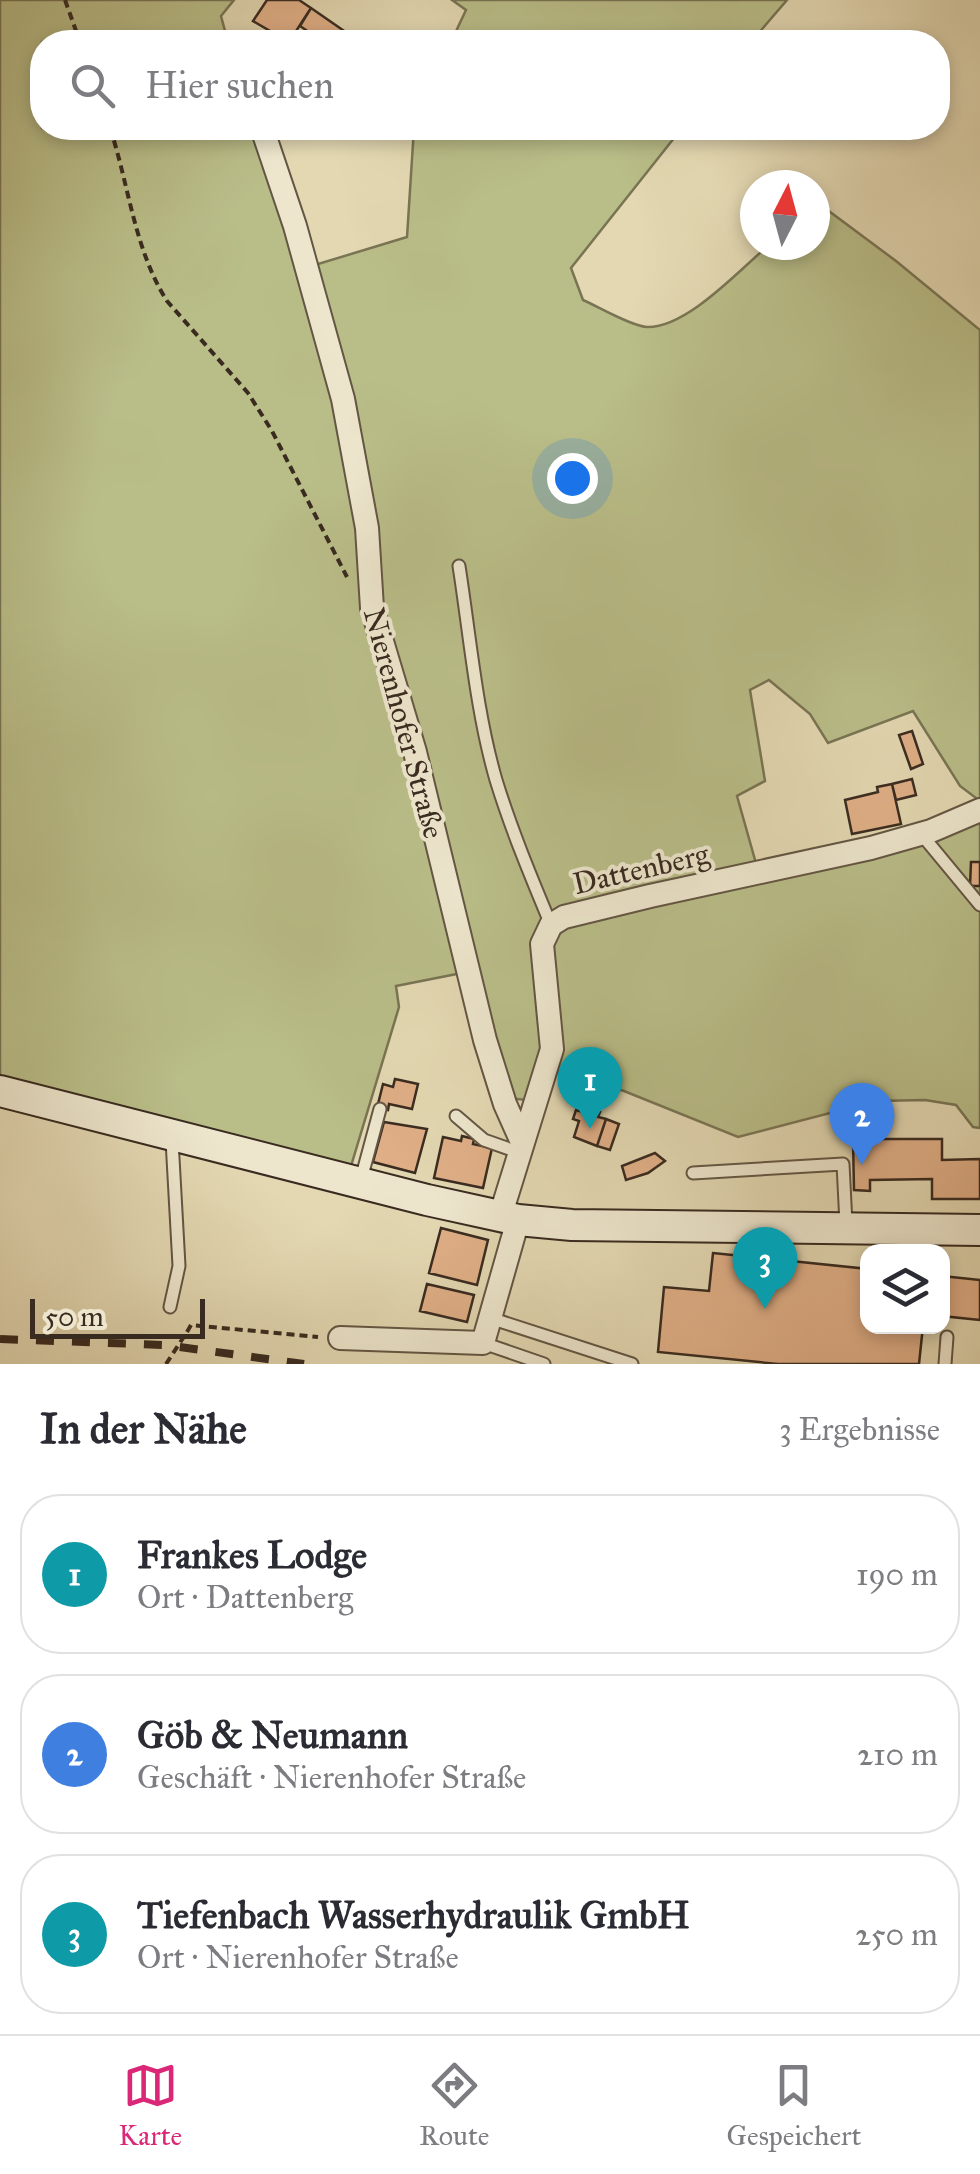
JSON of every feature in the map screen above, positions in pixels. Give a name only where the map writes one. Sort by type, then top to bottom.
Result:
[{"type":"main road","points":[[0,1091],[509,1218],[572,1226],[980,1230]]},
{"type":"street","name":"Nierenhofer Straße","points":[[266,140],[295,226],[343,399],[367,528],[372,608],[414,752],[485,1040],[520,1146]]},
{"type":"street","name":"Dattenberg","points":[[509,1218],[520,1146],[552,1049],[542,944],[551,925],[596,908],[804,865],[921,834],[980,810]]},
{"type":"street","points":[[340,1338],[482,1343],[509,1218]]},
{"type":"lane","points":[[459,566],[476,681],[496,777],[551,925]]},
{"type":"lane","points":[[921,834],[980,904]]},
{"type":"lane","points":[[360,1182],[380,1109]]},
{"type":"lane","points":[[456,1116],[484,1140],[520,1146]]},
{"type":"lane","points":[[170,1307],[179,1266],[172,1136]]},
{"type":"lane","points":[[693,1173],[843,1164],[847,1229]]},
{"type":"lane","points":[[490,1318],[632,1364]]},
{"type":"lane","points":[[944,1364],[947,1337]]},
{"type":"lane","points":[[482,1343],[544,1364]]},
{"type":"path","points":[[64,0],[75,30]]},
{"type":"path","points":[[113,140],[156,284],[248,392],[272,431],[340,568],[356,584],[369,586]]},
{"type":"path","points":[[166,1364],[192,1325],[340,1338]]},
{"type":"green space","points":[[0,0],[234,0],[221,16],[225,30],[30,30],[30,140],[255,140],[305,268],[407,237],[413,140],[672,140],[571,268],[583,300],[640,326],[662,325],[712,296],[752,260],[830,260],[830,212],[980,330],[980,801],[960,786],[913,711],[828,743],[810,714],[769,680],[750,690],[765,781],[737,796],[759,874],[980,809],[980,1128],[973,1127],[956,1105],[925,1100],[876,1101],[738,1137],[624,1091],[551,1070],[526,1100],[508,1098],[472,971],[396,986],[399,1007],[351,1166],[0,1076]]},
{"type":"green space","points":[[452,0],[787,0],[761,30],[457,30],[466,10]]},
{"type":"building","points":[[267,0],[299,0],[311,8],[297,30],[268,30],[253,21]]},
{"type":"building","points":[[311,8],[343,30],[306,30],[300,26]]},
{"type":"building","points":[[912,731],[923,764],[911,769],[899,735]]},
{"type":"building","points":[[912,779],[916,795],[896,800],[892,784]]},
{"type":"building","points":[[892,784],[901,824],[852,834],[845,800],[878,792],[877,787]]},
{"type":"building","points":[[971,862],[980,862],[980,886],[970,886]]},
{"type":"building","points":[[395,1079],[418,1084],[412,1109],[389,1104],[388,1110],[377,1108],[383,1084],[393,1087]]},
{"type":"building","points":[[576,1110],[593,1115],[594,1110],[600,1112],[598,1117],[606,1119],[597,1146],[574,1137],[579,1121],[573,1119]]},
{"type":"building","points":[[606,1119],[619,1124],[610,1150],[597,1146]]},
{"type":"building","points":[[384,1122],[427,1129],[415,1173],[373,1162]]},
{"type":"building","points":[[462,1136],[474,1139],[473,1144],[492,1148],[483,1188],[434,1178],[443,1137],[461,1141]]},
{"type":"building","points":[[853,1139],[942,1139],[942,1160],[980,1159],[980,1199],[932,1199],[932,1179],[870,1180],[870,1191],[854,1190]]},
{"type":"building","points":[[655,1153],[665,1161],[648,1173],[626,1180],[622,1166]]},
{"type":"building","points":[[441,1228],[488,1240],[477,1285],[429,1273]]},
{"type":"building","points":[[713,1253],[860,1268],[860,1334],[922,1334],[919,1364],[778,1364],[658,1352],[664,1287],[709,1291]]},
{"type":"building","points":[[950,1277],[980,1280],[980,1320],[950,1317]]},
{"type":"building","points":[[427,1284],[474,1295],[467,1322],[420,1311]]},
{"type":"railway","points":[[0,1339],[165,1345],[304,1364]]},
{"type":"place","name":"Frankes Lodge","points":[[590,1129]]},
{"type":"place","name":"Göb & Neumann","points":[[862,1165]]},
{"type":"place","name":"Tiefenbach Wasserhydraulik GmbH","points":[[765,1309]]}]
